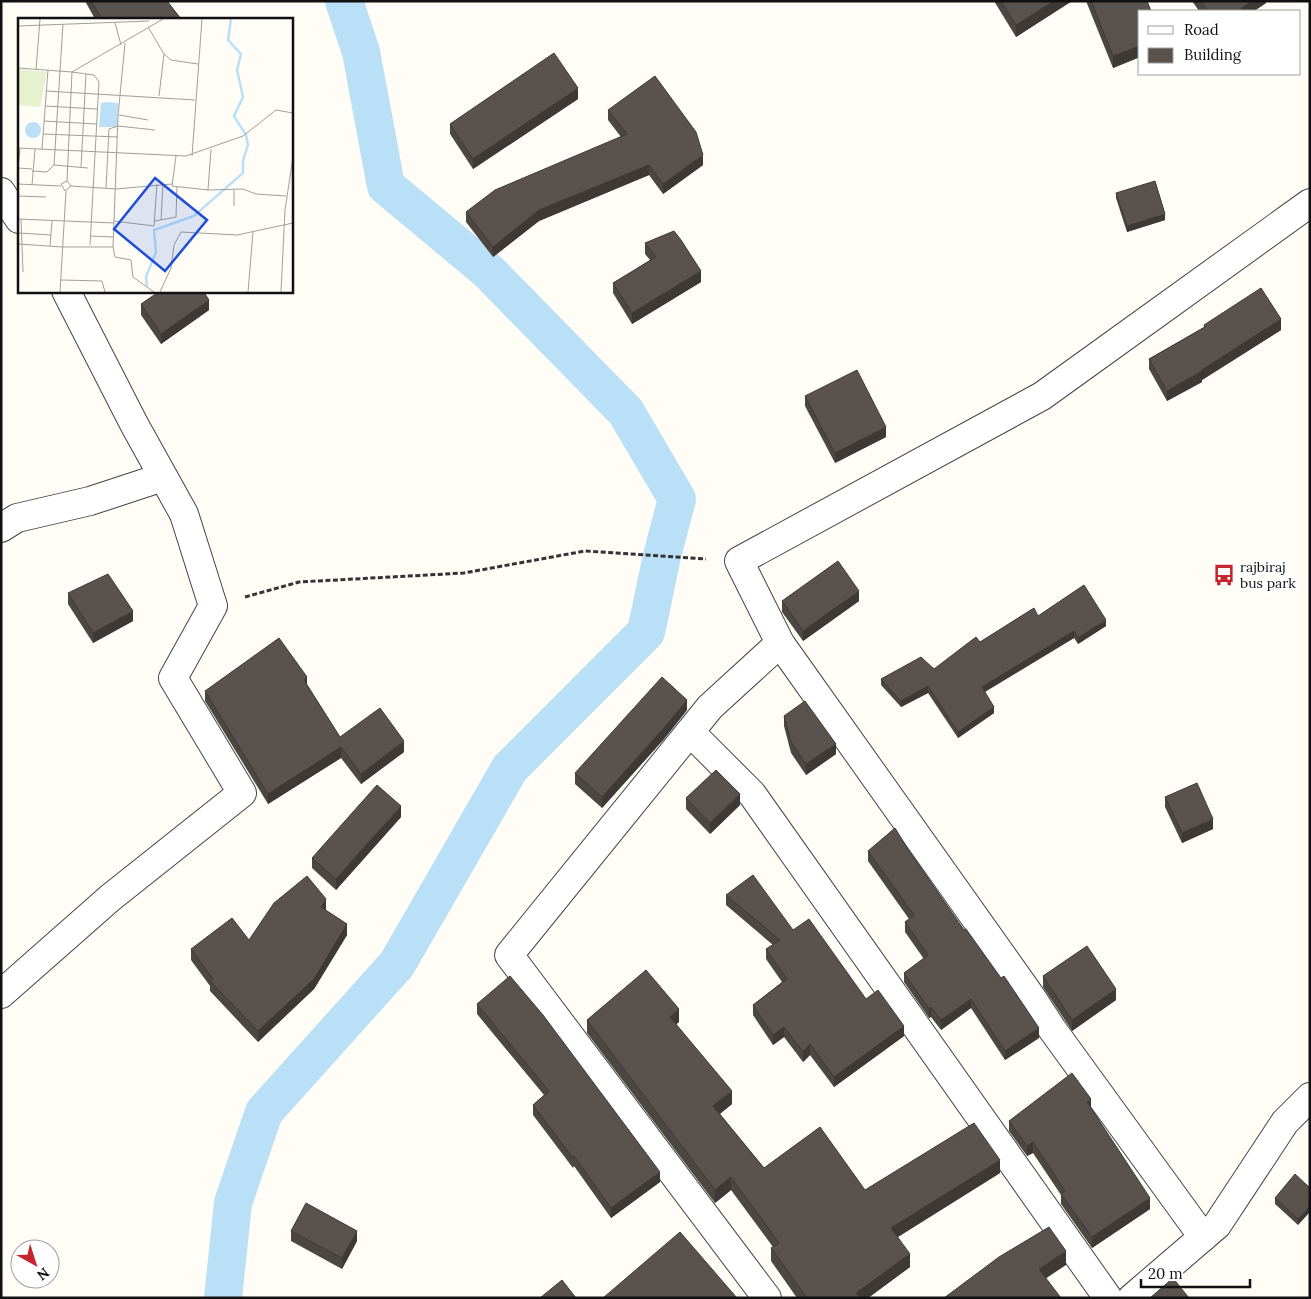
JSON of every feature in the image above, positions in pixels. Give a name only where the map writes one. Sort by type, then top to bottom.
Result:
[{"type":"street","points":[[1,192],[18,218]]},
{"type":"street","points":[[1203,1237],[1052,1029],[1032,998],[780,643],[739,561],[1042,396],[1310,203]]},
{"type":"street","points":[[1,994],[110,898],[242,793],[173,678],[213,606],[184,514],[134,424],[67,292]]},
{"type":"street","points":[[1,528],[17,518],[90,501],[163,478]]},
{"type":"street","points":[[768,1298],[509,956],[710,707],[780,643]]},
{"type":"street","points":[[690,732],[752,794],[1108,1298]]},
{"type":"street","points":[[1132,1298],[1217,1225],[1285,1122],[1310,1097]]},
{"type":"path","points":[[213,606],[299,582],[464,573],[585,551],[739,561]]},
{"type":"building","points":[[91,1],[167,1],[180,18],[101,18]]},
{"type":"building","points":[[1001,1],[1054,1],[1016,25]]},
{"type":"building","points":[[1091,1],[1147,1],[1151,10],[1138,10],[1138,47],[1113,56]]},
{"type":"building","points":[[1200,1],[1252,1],[1239,10],[1207,10]]},
{"type":"building","points":[[554,53],[578,88],[473,159],[450,124]]},
{"type":"building","points":[[655,76],[696,132],[703,155],[663,184],[649,165],[539,210],[493,247],[466,212],[495,190],[627,134],[608,110]]},
{"type":"building","points":[[1155,181],[1165,214],[1127,226],[1116,193]]},
{"type":"building","points":[[674,231],[701,271],[632,313],[613,283],[656,257],[645,243]]},
{"type":"building","points":[[1261,288],[1281,319],[1202,371],[1167,391],[1149,359],[1205,327],[1204,325]]},
{"type":"building","points":[[159,292],[204,292],[209,300],[161,334],[141,304]]},
{"type":"building","points":[[857,370],[886,427],[835,453],[805,396]]},
{"type":"building","points":[[838,561],[859,591],[803,631],[782,601]]},
{"type":"building","points":[[108,574],[133,611],[93,633],[68,593]]},
{"type":"building","points":[[1084,585],[1106,620],[1078,638],[1074,631],[982,687],[994,707],[958,732],[928,686],[901,701],[881,679],[921,657],[934,669],[976,637],[980,642],[1034,608],[1038,616]]},
{"type":"building","points":[[279,638],[307,677],[304,680],[340,737],[380,708],[404,741],[361,774],[341,747],[268,794],[205,691]]},
{"type":"building","points":[[662,677],[687,700],[602,797],[575,773]]},
{"type":"building","points":[[805,701],[836,744],[806,764],[791,742],[784,716]]},
{"type":"building","points":[[716,770],[740,794],[710,823],[686,798]]},
{"type":"building","points":[[1197,783],[1213,819],[1182,833],[1165,797]]},
{"type":"building","points":[[377,785],[401,806],[336,879],[312,858]]},
{"type":"building","points":[[895,828],[964,930],[966,929],[1001,978],[1004,976],[1039,1028],[1005,1051],[971,999],[941,1020],[931,1007],[929,1009],[904,973],[928,955],[905,922],[914,915],[868,851]]},
{"type":"building","points":[[753,875],[793,930],[809,919],[866,999],[878,990],[904,1026],[834,1077],[810,1044],[803,1052],[784,1027],[773,1035],[753,1005],[787,979],[766,949],[780,940],[726,895]]},
{"type":"building","points":[[307,876],[326,899],[321,907],[347,924],[314,979],[258,1031],[210,981],[213,979],[191,949],[232,918],[249,940],[274,903]]},
{"type":"building","points":[[1087,946],[1116,989],[1072,1020],[1043,976]]},
{"type":"building","points":[[646,970],[679,1009],[670,1017],[732,1091],[713,1106],[764,1168],[820,1127],[865,1190],[974,1123],[1000,1160],[891,1228],[910,1254],[856,1293],[861,1298],[807,1298],[771,1248],[779,1243],[731,1177],[715,1190],[587,1020]]},
{"type":"building","points":[[510,976],[543,1015],[660,1172],[611,1208],[574,1156],[573,1158],[533,1105],[549,1091],[477,1004]]},
{"type":"building","points":[[1072,1073],[1091,1099],[1087,1102],[1150,1198],[1092,1237],[1061,1194],[1065,1191],[1033,1142],[1027,1146],[1009,1121]]},
{"type":"building","points":[[1295,1174],[1310,1188],[1310,1206],[1298,1219],[1275,1198]]},
{"type":"building","points":[[306,1203],[357,1231],[342,1258],[291,1231]]},
{"type":"building","points":[[1049,1227],[1066,1251],[1039,1269],[1061,1298],[944,1298],[999,1257]]},
{"type":"building","points":[[680,1232],[737,1298],[603,1298]]},
{"type":"building","points":[[1173,1278],[1189,1298],[1150,1298]]},
{"type":"building","points":[[562,1280],[576,1298],[540,1298]]},
{"type":"waterway","points":[[223,1298],[233,1203],[264,1112],[397,964],[510,768],[646,632],[662,556],[677,499],[626,412],[488,271],[386,186],[361,52],[344,1]]},
{"type":"place","name":"rajbiraj bus park","points":[[1224,575]]}]
